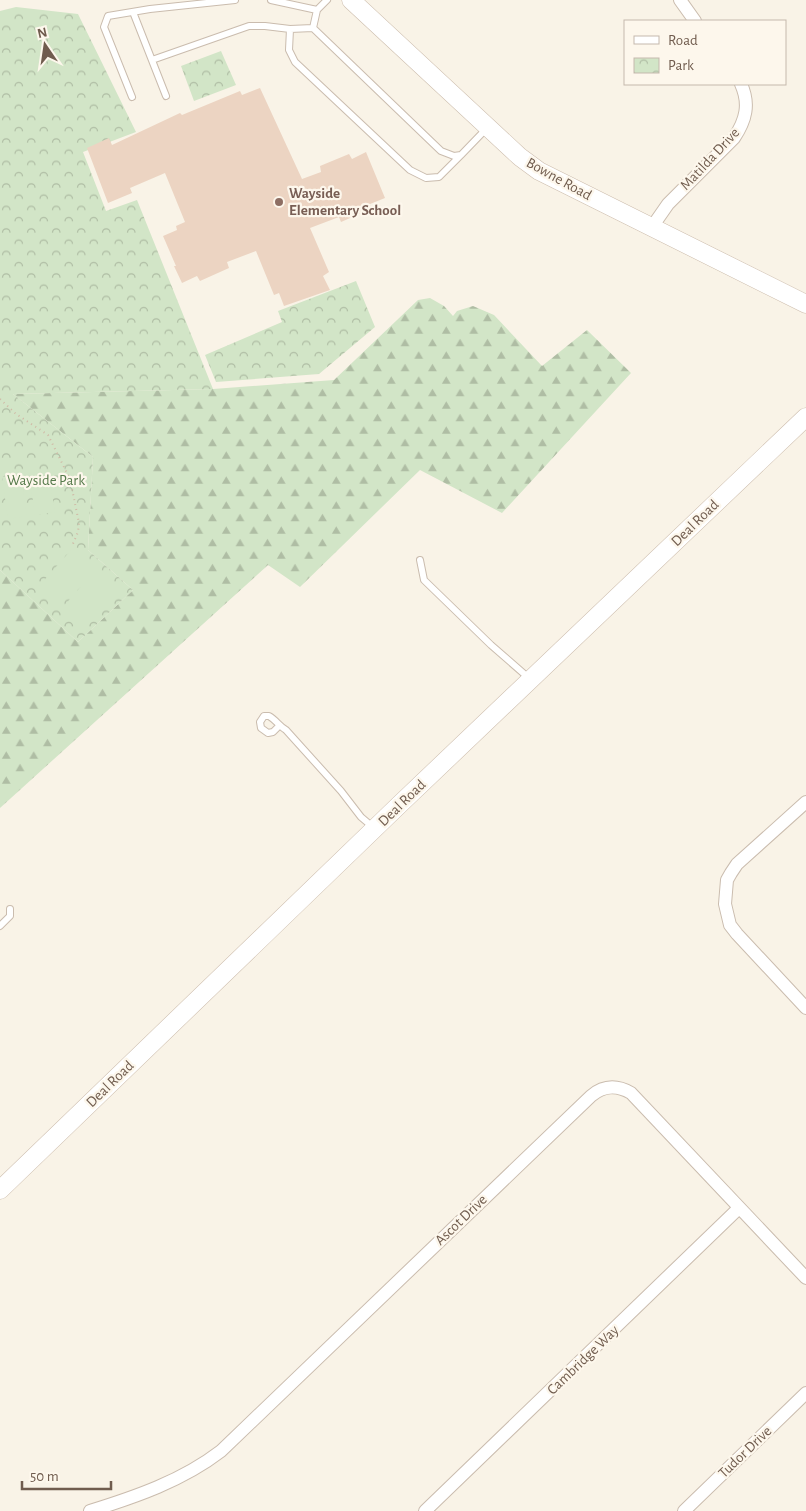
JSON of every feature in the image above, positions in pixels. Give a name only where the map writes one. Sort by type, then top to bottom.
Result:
[{"type":"street","name":"Bowne Road","points":[[351,0],[520,157],[539,171],[806,304]]},
{"type":"street","points":[[680,0],[694,20]]},
{"type":"street","name":"Matilda Drive","points":[[652,227],[668,204],[734,138],[741,128],[746,106],[741,85]]},
{"type":"street","name":"Deal Road","points":[[0,1190],[806,418]]},
{"type":"street","points":[[806,802],[737,864],[727,880],[724,898],[726,914],[736,934],[806,1008]]},
{"type":"street","name":"Ascot Drive","points":[[90,1511],[110,1508],[174,1480],[206,1463],[598,1090],[613,1087],[632,1093],[806,1278]]},
{"type":"street","name":"Cambridge Way","points":[[426,1511],[739,1208]]},
{"type":"street","name":"Tudor Drive","points":[[684,1511],[806,1393]]},
{"type":"lane","points":[[132,97],[104,27],[108,16],[235,0]]},
{"type":"lane","points":[[271,0],[317,10]]},
{"type":"lane","points":[[313,28],[317,10],[327,0]]},
{"type":"lane","points":[[133,12],[166,96]]},
{"type":"lane","points":[[152,60],[249,26],[290,29],[313,28],[441,151],[454,156],[461,155]]},
{"type":"lane","points":[[290,29],[289,50],[296,62],[410,170],[426,178],[439,177],[488,127]]},
{"type":"lane","points":[[420,560],[424,580],[478,633],[531,680]]},
{"type":"lane","points":[[279,726],[286,730],[361,817],[375,829]]},
{"type":"lane","points":[[0,926],[10,916],[10,909]]},
{"type":"path","points":[[0,399],[16,414],[48,435],[70,479],[79,523],[78,532],[72,546]]},
{"type":"green space","name":"Wayside Park","points":[[16,7],[78,14],[136,132],[83,152],[106,211],[137,200],[213,389],[13,394],[93,457],[88,550],[133,590],[78,642],[0,570],[0,11]]},
{"type":"green space","points":[[221,51],[236,85],[194,101],[181,66]]},
{"type":"green space","points":[[356,281],[375,327],[319,374],[216,382],[205,355],[282,322],[278,311]]},
{"type":"green space","points":[[430,298],[444,306],[453,316],[457,311],[473,306],[494,315],[542,366],[587,330],[631,373],[502,513],[420,470],[300,587],[268,565],[0,808],[0,570],[78,642],[133,590],[88,550],[93,457],[13,394],[213,389],[334,380],[418,300]]},
{"type":"green space","name":"Wayside Park","points":[[48,470],[55,512],[35,515],[29,473]]},
{"type":"green space","points":[[21,474],[27,516],[8,519],[2,477]]},
{"type":"green space","points":[[71,550],[91,568],[60,604],[39,586]]},
{"type":"green space","points":[[94,571],[115,589],[84,625],[63,607]]},
{"type":"building","points":[[260,88],[302,179],[321,172],[320,166],[349,154],[352,159],[366,152],[385,198],[370,204],[371,209],[341,222],[339,217],[310,228],[329,272],[323,276],[330,290],[284,306],[279,293],[274,295],[256,251],[227,262],[229,268],[200,281],[197,276],[182,283],[163,236],[177,230],[176,226],[185,222],[165,173],[130,188],[132,193],[108,203],[87,148],[109,138],[112,145],[180,113],[182,115],[240,91],[242,95]]},
{"type":"place","name":"Wayside Elementary School","points":[[279,202]]}]
